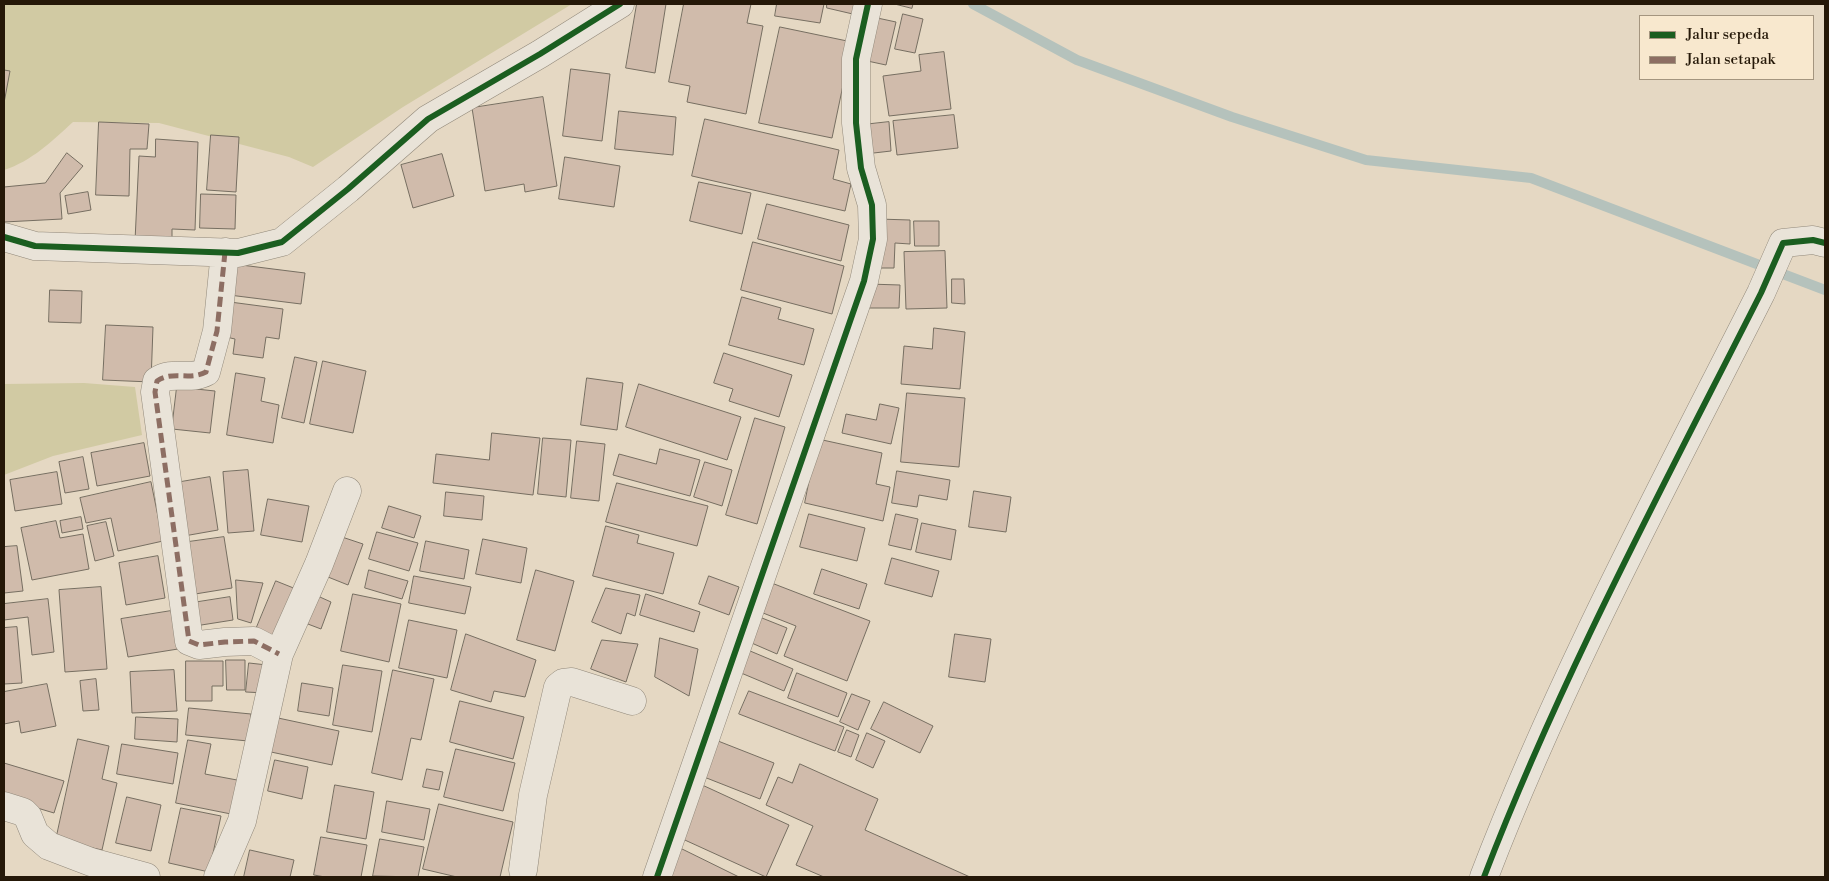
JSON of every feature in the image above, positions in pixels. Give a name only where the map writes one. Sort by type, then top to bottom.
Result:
[{"type":"street","points":[[4,237],[36,246],[238,253],[282,242],[348,189],[428,119],[540,54],[620,4]]},
{"type":"street","points":[[657,877],[864,281],[873,239],[872,205],[861,168],[856,123],[856,59],[868,4]]},
{"type":"street","points":[[1484,877],[1511,808],[1599,615],[1761,293],[1783,243],[1813,240],[1825,243]]},
{"type":"street","points":[[225,252],[217,331],[206,372],[198,376],[165,376],[157,381],[155,392],[189,641],[200,645],[254,641],[279,654]]},
{"type":"street","points":[[218,877],[242,822],[279,654],[320,564],[347,491]]},
{"type":"street","points":[[528,875],[533,795],[558,687],[563,683],[572,682],[632,701]]},
{"type":"street","points":[[4,806],[23,812],[28,817],[35,834],[49,846],[90,870],[146,877]]},
{"type":"shaded area","points":[[4,4],[572,4],[403,107],[313,167],[289,157],[159,123],[73,122],[33,156],[4,170]]},
{"type":"shaded area","points":[[84,383],[135,387],[142,435],[53,456],[4,475],[4,384]]},
{"type":"building","points":[[637,4],[666,4],[655,73],[626,68]]},
{"type":"building","points":[[684,4],[751,4],[747,23],[763,26],[746,114],[687,102],[690,86],[669,82]]},
{"type":"building","points":[[777,4],[824,4],[820,23],[775,16]]},
{"type":"building","points":[[827,4],[860,4],[857,15],[827,8]]},
{"type":"building","points":[[895,4],[913,4],[912,8]]},
{"type":"building","points":[[903,14],[923,19],[915,53],[895,49]]},
{"type":"building","points":[[868,16],[896,22],[886,65],[858,59]]},
{"type":"building","points":[[780,27],[852,42],[832,138],[759,123]]},
{"type":"building","points":[[944,52],[951,109],[889,116],[883,76],[921,71],[919,55]]},
{"type":"building","points":[[571,69],[610,74],[602,141],[563,136]]},
{"type":"building","points":[[4,70],[10,71],[4,103]]},
{"type":"building","points":[[543,97],[557,186],[525,192],[524,184],[485,191],[472,108]]},
{"type":"building","points":[[619,111],[676,117],[673,155],[615,149]]},
{"type":"building","points":[[954,115],[958,148],[897,155],[893,121]]},
{"type":"building","points":[[705,119],[839,150],[833,179],[851,184],[845,211],[692,176]]},
{"type":"building","points":[[99,122],[149,124],[147,149],[130,149],[129,196],[96,195]]},
{"type":"building","points":[[889,122],[891,151],[865,154],[862,125]]},
{"type":"building","points":[[211,135],[239,137],[236,192],[207,190]]},
{"type":"building","points":[[156,139],[198,142],[195,230],[172,229],[172,243],[135,241],[139,156],[155,157]]},
{"type":"building","points":[[67,153],[83,166],[60,193],[62,219],[4,222],[4,187],[45,183]]},
{"type":"building","points":[[442,154],[454,196],[413,208],[401,165]]},
{"type":"building","points":[[565,157],[620,166],[614,207],[559,199]]},
{"type":"building","points":[[699,182],[751,193],[742,234],[690,221]]},
{"type":"building","points":[[88,192],[91,210],[68,214],[65,196]]},
{"type":"building","points":[[201,194],[236,195],[235,229],[200,228]]},
{"type":"building","points":[[767,204],[849,225],[841,261],[758,239]]},
{"type":"building","points":[[878,219],[910,220],[910,244],[895,243],[894,268],[877,268]]},
{"type":"building","points":[[914,221],[939,221],[939,246],[915,246]]},
{"type":"building","points":[[753,242],[844,266],[832,314],[741,290]]},
{"type":"building","points":[[945,251],[947,308],[906,309],[904,252]]},
{"type":"building","points":[[233,264],[305,273],[301,304],[229,295]]},
{"type":"building","points":[[952,279],[964,279],[965,304],[952,303]]},
{"type":"building","points":[[868,284],[900,285],[899,308],[867,308]]},
{"type":"building","points":[[50,290],[82,291],[81,323],[49,322]]},
{"type":"building","points":[[742,297],[781,308],[778,319],[814,329],[804,365],[729,345]]},
{"type":"building","points":[[230,302],[283,309],[279,339],[266,337],[263,358],[233,354],[235,339],[226,337]]},
{"type":"building","points":[[106,325],[153,327],[151,382],[103,380]]},
{"type":"building","points":[[934,328],[965,332],[960,389],[901,384],[904,346],[932,349]]},
{"type":"building","points":[[724,353],[792,375],[779,417],[729,401],[733,389],[714,383]]},
{"type":"building","points":[[295,357],[317,362],[304,423],[282,418]]},
{"type":"building","points":[[323,361],[366,371],[353,433],[310,424]]},
{"type":"building","points":[[236,373],[265,378],[261,401],[279,405],[273,443],[227,435]]},
{"type":"building","points":[[587,378],[623,383],[617,430],[581,425]]},
{"type":"building","points":[[639,384],[741,417],[727,460],[626,427]]},
{"type":"building","points":[[177,387],[215,391],[210,433],[172,429]]},
{"type":"building","points":[[907,393],[965,398],[959,467],[901,462]]},
{"type":"building","points":[[880,404],[899,408],[891,444],[842,433],[846,414],[876,420]]},
{"type":"building","points":[[755,418],[785,427],[757,524],[726,515]]},
{"type":"building","points":[[492,433],[540,438],[533,495],[433,483],[436,454],[489,460]]},
{"type":"building","points":[[543,438],[571,440],[566,497],[538,494]]},
{"type":"building","points":[[818,439],[882,453],[876,484],[890,487],[883,521],[805,503]]},
{"type":"building","points":[[577,441],[605,444],[599,501],[571,498]]},
{"type":"building","points":[[144,443],[150,476],[97,486],[91,453]]},
{"type":"building","points":[[660,449],[700,460],[690,496],[613,475],[619,454],[656,464]]},
{"type":"building","points":[[83,457],[89,489],[65,493],[59,462]]},
{"type":"building","points":[[705,462],[732,470],[722,506],[694,497]]},
{"type":"building","points":[[248,470],[254,531],[228,533],[223,472]]},
{"type":"building","points":[[897,471],[950,480],[947,500],[919,495],[917,507],[892,503]]},
{"type":"building","points":[[57,472],[62,504],[15,511],[10,480]]},
{"type":"building","points":[[210,477],[218,530],[184,536],[175,483]]},
{"type":"building","points":[[151,482],[163,541],[118,551],[111,518],[86,523],[80,498]]},
{"type":"building","points":[[617,483],[708,506],[697,546],[606,522]]},
{"type":"building","points":[[974,491],[1011,497],[1006,532],[969,527]]},
{"type":"building","points":[[446,492],[484,496],[482,520],[444,516]]},
{"type":"building","points":[[268,499],[309,506],[302,542],[261,535]]},
{"type":"building","points":[[389,506],[421,516],[414,538],[382,528]]},
{"type":"building","points":[[809,514],[865,528],[857,561],[800,547]]},
{"type":"building","points":[[896,514],[918,519],[911,550],[889,545]]},
{"type":"building","points":[[81,517],[83,529],[62,533],[60,521]]},
{"type":"building","points":[[56,521],[60,538],[83,534],[89,569],[32,580],[21,528]]},
{"type":"building","points":[[106,522],[114,556],[95,561],[87,526]]},
{"type":"building","points":[[922,523],[956,530],[951,560],[916,552]]},
{"type":"building","points":[[606,526],[639,535],[637,543],[674,553],[663,594],[593,576]]},
{"type":"building","points":[[377,532],[418,543],[409,571],[369,559]]},
{"type":"building","points":[[333,534],[363,544],[348,585],[318,573]]},
{"type":"building","points":[[224,537],[232,588],[189,595],[181,543]]},
{"type":"building","points":[[483,539],[527,548],[521,583],[476,574]]},
{"type":"building","points":[[426,541],[469,550],[464,579],[420,571]]},
{"type":"building","points":[[17,546],[23,591],[4,593],[4,547]]},
{"type":"building","points":[[158,556],[165,598],[126,605],[119,563]]},
{"type":"building","points":[[892,558],[939,571],[932,597],[885,584]]},
{"type":"building","points":[[822,569],[867,584],[859,609],[814,594]]},
{"type":"building","points":[[369,570],[408,581],[402,599],[365,588]]},
{"type":"building","points":[[536,570],[574,581],[555,651],[517,640]]},
{"type":"building","points":[[414,576],[471,587],[465,614],[409,603]]},
{"type":"building","points":[[709,576],[739,587],[729,615],[699,604]]},
{"type":"building","points":[[236,580],[263,583],[251,623],[238,619]]},
{"type":"building","points":[[276,581],[296,589],[272,647],[252,639]]},
{"type":"building","points":[[769,582],[870,621],[847,681],[784,656],[796,626],[758,611]]},
{"type":"building","points":[[101,587],[107,669],[65,672],[59,590]]},
{"type":"building","points":[[606,588],[640,595],[635,616],[627,613],[621,634],[592,622]]},
{"type":"building","points":[[311,593],[331,602],[321,629],[300,621]]},
{"type":"building","points":[[353,594],[401,604],[389,662],[341,651]]},
{"type":"building","points":[[646,594],[700,612],[694,632],[640,615]]},
{"type":"building","points":[[230,597],[233,620],[195,626],[192,603]]},
{"type":"building","points":[[48,599],[54,652],[32,655],[28,617],[4,620],[4,604]]},
{"type":"building","points":[[171,611],[178,649],[128,657],[121,619]]},
{"type":"building","points":[[757,616],[787,628],[777,654],[747,641]]},
{"type":"building","points":[[409,620],[457,630],[447,678],[399,668]]},
{"type":"building","points":[[17,627],[22,683],[4,684],[4,628]]},
{"type":"building","points":[[466,634],[536,660],[525,697],[494,691],[491,702],[451,690]]},
{"type":"building","points":[[955,634],[991,639],[985,682],[949,677]]},
{"type":"building","points":[[660,638],[698,649],[689,696],[655,677]]},
{"type":"building","points":[[602,640],[638,644],[626,682],[591,669]]},
{"type":"building","points":[[743,648],[793,669],[784,691],[734,670]]},
{"type":"building","points":[[226,660],[245,660],[245,690],[227,690]]},
{"type":"building","points":[[186,661],[223,661],[223,686],[212,686],[212,701],[186,701]]},
{"type":"building","points":[[249,663],[267,665],[265,693],[246,692]]},
{"type":"building","points":[[343,665],[382,671],[372,732],[333,725]]},
{"type":"building","points":[[174,670],[177,711],[132,713],[130,672]]},
{"type":"building","points":[[393,670],[434,679],[421,740],[411,738],[402,780],[372,773]]},
{"type":"building","points":[[797,673],[847,693],[838,717],[788,698]]},
{"type":"building","points":[[96,679],[99,710],[83,711],[80,681]]},
{"type":"building","points":[[302,683],[333,688],[329,716],[298,711]]},
{"type":"building","points":[[47,684],[56,726],[21,733],[19,721],[4,724],[4,692]]},
{"type":"building","points":[[749,691],[844,727],[835,751],[739,714]]},
{"type":"building","points":[[852,694],[870,701],[858,730],[840,722]]},
{"type":"building","points":[[460,701],[524,717],[513,759],[450,742]]},
{"type":"building","points":[[884,702],[933,726],[920,753],[871,729]]},
{"type":"building","points":[[189,708],[251,714],[248,741],[186,735]]},
{"type":"building","points":[[136,717],[178,719],[177,742],[135,739]]},
{"type":"building","points":[[278,718],[339,731],[332,765],[271,752]]},
{"type":"building","points":[[847,730],[859,735],[851,757],[838,752]]},
{"type":"building","points":[[867,733],[885,741],[873,768],[856,760]]},
{"type":"building","points":[[78,739],[109,746],[102,779],[117,783],[102,850],[56,840]]},
{"type":"building","points":[[188,740],[211,744],[205,774],[237,780],[231,814],[176,803]]},
{"type":"building","points":[[718,741],[774,763],[760,799],[704,777]]},
{"type":"building","points":[[122,744],[178,753],[173,784],[117,774]]},
{"type":"building","points":[[456,749],[515,763],[503,811],[444,797]]},
{"type":"building","points":[[275,760],[308,767],[302,799],[268,791]]},
{"type":"building","points":[[4,763],[64,781],[54,813],[4,798]]},
{"type":"building","points":[[800,764],[878,799],[865,830],[970,877],[824,877],[796,865],[813,826],[766,805],[778,777],[792,783]]},
{"type":"building","points":[[427,769],[443,772],[439,790],[423,787]]},
{"type":"building","points":[[700,784],[789,825],[766,877],[676,836]]},
{"type":"building","points":[[335,785],[374,792],[366,839],[327,832]]},
{"type":"building","points":[[127,797],[161,805],[151,851],[116,843]]},
{"type":"building","points":[[387,801],[430,809],[424,840],[382,832]]},
{"type":"building","points":[[439,804],[513,822],[500,877],[457,877],[423,869]]},
{"type":"building","points":[[181,808],[221,816],[209,872],[169,863]]},
{"type":"building","points":[[321,837],[367,845],[361,877],[325,877],[314,875]]},
{"type":"building","points":[[380,839],[424,847],[418,877],[373,876]]},
{"type":"building","points":[[678,847],[739,877],[664,877]]},
{"type":"building","points":[[250,850],[294,860],[290,877],[244,877]]},
{"type":"waterway","points":[[973,4],[1077,60],[1232,117],[1366,160],[1531,178],[1825,290]]},
{"type":"marked path","points":[[225,252],[217,331],[206,372],[193,376],[169,376],[163,378],[157,381],[155,392],[189,641],[199,645],[254,641],[279,654]]},
{"type":"cycle path","points":[[4,237],[35,246],[238,253],[282,242],[348,189],[428,119],[540,54],[620,4]]},
{"type":"cycle path","points":[[657,877],[864,281],[873,239],[872,205],[861,168],[856,123],[856,59],[868,4]]},
{"type":"cycle path","points":[[1484,877],[1514,802],[1580,655],[1651,509],[1761,293],[1783,243],[1813,240],[1825,243]]}]
